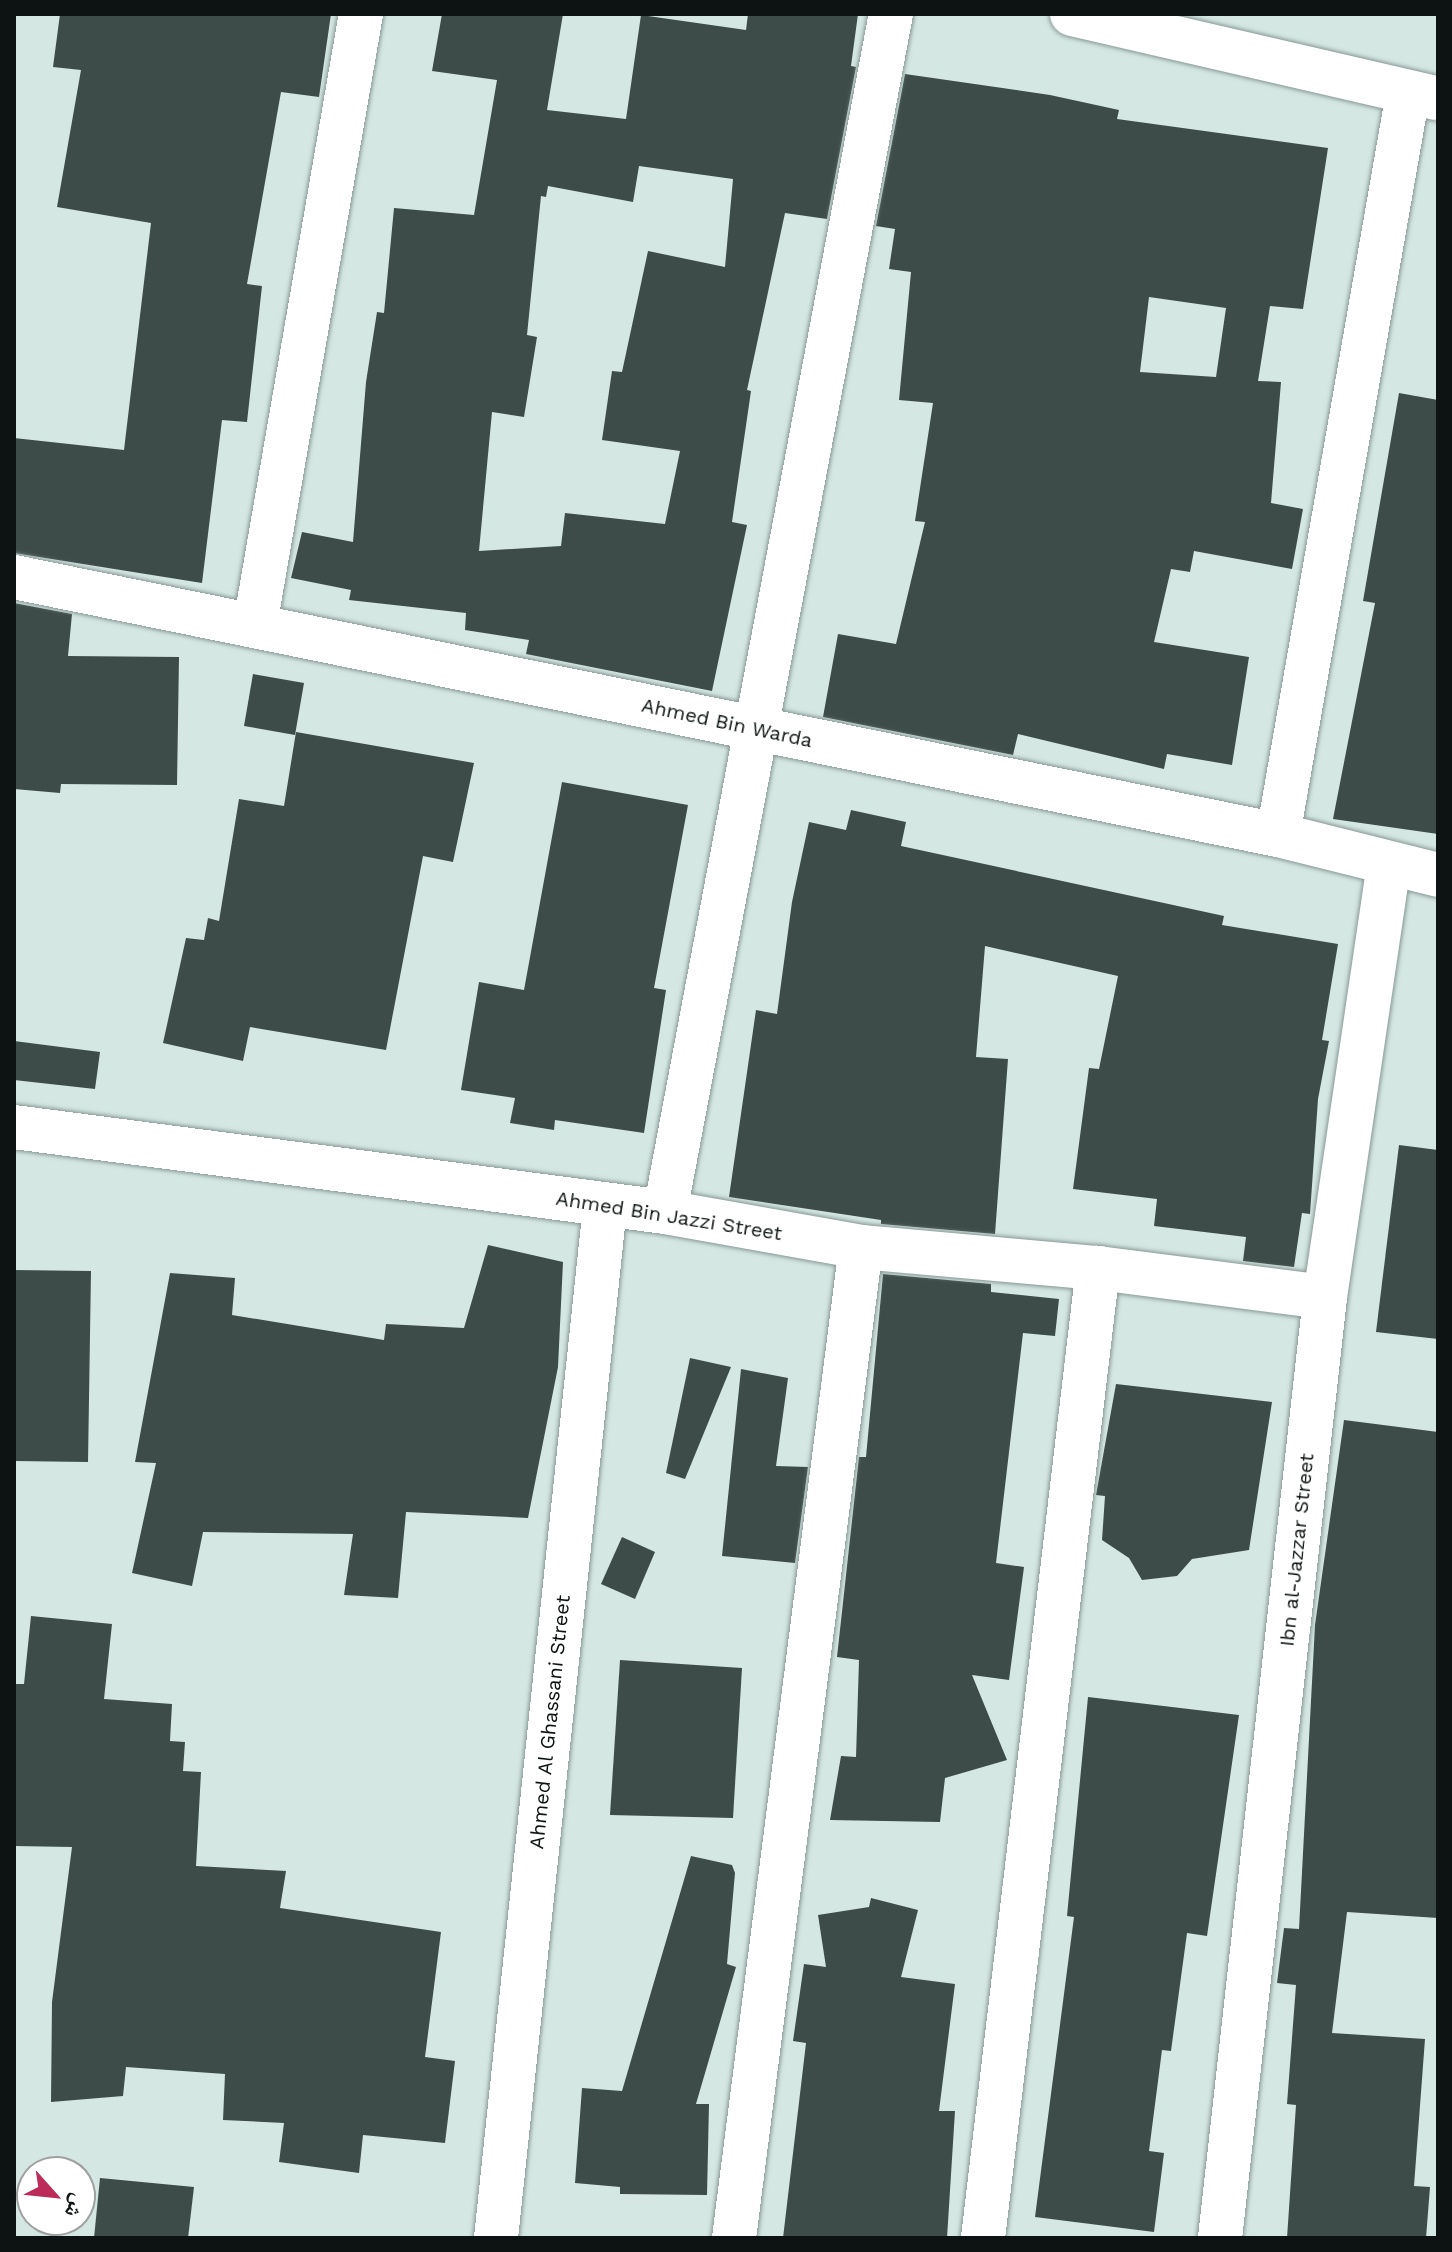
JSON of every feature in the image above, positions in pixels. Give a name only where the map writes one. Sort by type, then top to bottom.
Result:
[{"type":"street","points":[[255,625],[361,14]]},
{"type":"street","points":[[665,1212],[891,14]]},
{"type":"street","points":[[1072,14],[1423,95],[1278,835]]},
{"type":"street","name":"Ahmed Bin Warda","points":[[14,577],[1278,835],[1438,875]]},
{"type":"street","name":"Ibn al-Jazzar Street","points":[[1220,2238],[1325,1297],[1389,864]]},
{"type":"street","name":"Ahmed Bin Jazzi Street","points":[[14,1127],[665,1212],[861,1247],[1098,1268],[1325,1297]]},
{"type":"street","name":"Ahmed Al Ghassani Street","points":[[496,2238],[605,1206]]},
{"type":"street","points":[[734,2238],[861,1247]]},
{"type":"street","points":[[983,2238],[1098,1268]]},
{"type":"building","points":[[60,14],[331,14],[319,97],[281,92],[247,284],[262,286],[247,422],[222,420],[202,583],[14,553],[14,438],[124,450],[151,223],[57,207],[81,70],[53,67]]},
{"type":"building","points":[[442,14],[563,14],[547,110],[626,119],[641,15],[746,30],[748,14],[858,14],[851,66],[856,67],[827,219],[785,213],[747,390],[751,391],[732,522],[747,525],[712,691],[526,654],[529,640],[465,630],[466,613],[349,600],[351,590],[291,578],[302,532],[353,542],[366,382],[377,312],[384,313],[394,208],[474,215],[497,80],[432,71]],"holes":[[[639,166],[733,179],[725,267],[648,251],[622,372],[612,371],[602,440],[680,451],[665,524],[565,513],[561,546],[479,551],[492,412],[524,417],[537,337],[527,335],[541,196],[546,197],[548,186],[633,202]]]},
{"type":"building","points":[[905,74],[1050,95],[1119,110],[1117,119],[1328,148],[1303,309],[1270,306],[1258,381],[1281,382],[1271,503],[1303,509],[1292,569],[1194,551],[1190,572],[1171,569],[1154,642],[1249,657],[1232,765],[1167,754],[1164,769],[1018,734],[1013,755],[823,717],[838,634],[896,644],[925,522],[915,521],[933,403],[899,400],[911,272],[889,269],[895,229],[876,226]],"holes":[[[1149,297],[1226,308],[1216,377],[1140,372]]]},
{"type":"building","points":[[1399,393],[1438,400],[1438,834],[1333,819],[1375,603],[1363,601]]},
{"type":"building","points":[[14,603],[72,614],[68,656],[179,657],[177,785],[61,784],[60,793],[14,789]]},
{"type":"building","points":[[253,674],[304,683],[295,735],[244,726]]},
{"type":"building","points":[[296,732],[474,763],[453,862],[423,856],[386,1050],[250,1027],[243,1061],[163,1043],[186,938],[204,940],[208,918],[219,921],[239,799],[284,806]]},
{"type":"building","points":[[562,782],[688,805],[654,988],[666,990],[644,1133],[555,1120],[554,1130],[510,1123],[515,1098],[461,1090],[479,982],[524,990]]},
{"type":"building","points":[[851,810],[906,822],[901,846],[1224,916],[1222,925],[1338,944],[1322,1040],[1329,1041],[1318,1099],[1310,1214],[1302,1213],[1294,1267],[1243,1261],[1246,1237],[1154,1226],[1157,1199],[1073,1189],[1089,1068],[1099,1069],[1118,976],[985,946],[976,1057],[1008,1059],[995,1234],[881,1224],[881,1220],[729,1197],[756,1010],[777,1014],[792,902],[809,822],[846,830]]},
{"type":"building","points":[[14,1041],[100,1052],[95,1089],[14,1080]]},
{"type":"building","points":[[1399,1145],[1438,1150],[1438,1339],[1376,1332]]},
{"type":"building","points":[[488,1245],[563,1262],[558,1367],[528,1518],[406,1512],[398,1598],[344,1595],[353,1534],[203,1532],[192,1586],[132,1573],[156,1463],[135,1462],[170,1273],[235,1278],[232,1315],[384,1340],[386,1324],[464,1328]]},
{"type":"building","points":[[14,1270],[91,1271],[88,1462],[14,1461]]},
{"type":"building","points":[[883,1274],[991,1284],[991,1292],[1059,1299],[1055,1336],[1023,1333],[996,1563],[1024,1567],[1009,1680],[972,1675],[1007,1760],[945,1778],[940,1822],[830,1820],[841,1756],[856,1757],[859,1660],[837,1657],[859,1457],[866,1457]]},
{"type":"building","points":[[690,1358],[731,1367],[685,1479],[666,1473]]},
{"type":"building","points":[[741,1369],[788,1378],[776,1466],[808,1467],[795,1563],[722,1556]]},
{"type":"building","points":[[1116,1384],[1272,1402],[1249,1550],[1192,1559],[1177,1576],[1142,1580],[1129,1558],[1102,1540],[1105,1496],[1096,1495]]},
{"type":"building","points":[[1344,1420],[1438,1432],[1438,1918],[1347,1912],[1332,2033],[1425,2039],[1414,2186],[1430,2187],[1426,2238],[1287,2238],[1296,2105],[1287,2104],[1296,1985],[1277,1983],[1284,1928],[1299,1929],[1315,1625]]},
{"type":"building","points":[[622,1537],[655,1552],[635,1599],[601,1584]]},
{"type":"building","points":[[31,1616],[112,1624],[104,1699],[172,1704],[170,1741],[185,1742],[183,1771],[201,1772],[196,1866],[286,1871],[280,1908],[441,1932],[425,2057],[455,2061],[445,2143],[363,2135],[359,2173],[279,2162],[284,2123],[223,2120],[225,2074],[126,2067],[123,2096],[51,2102],[52,2002],[72,1847],[14,1846],[14,1684],[24,1684]]},
{"type":"building","points":[[620,1660],[742,1668],[733,1818],[610,1815]]},
{"type":"building","points":[[1088,1697],[1239,1715],[1207,1936],[1187,1933],[1171,2051],[1162,2050],[1149,2151],[1164,2153],[1154,2232],[1035,2217],[1074,1917],[1067,1916]]},
{"type":"building","points":[[691,1856],[732,1865],[735,1873],[727,1964],[736,1967],[696,2104],[709,2104],[707,2195],[620,2194],[620,2187],[575,2183],[582,2088],[622,2091]]},
{"type":"building","points":[[871,1898],[918,1910],[901,1977],[955,1984],[939,2111],[955,2111],[947,2238],[783,2238],[806,2043],[793,2041],[804,1964],[826,1967],[818,1915],[869,1907]]},
{"type":"building","points":[[100,2178],[194,2187],[188,2238],[94,2238]]}]
